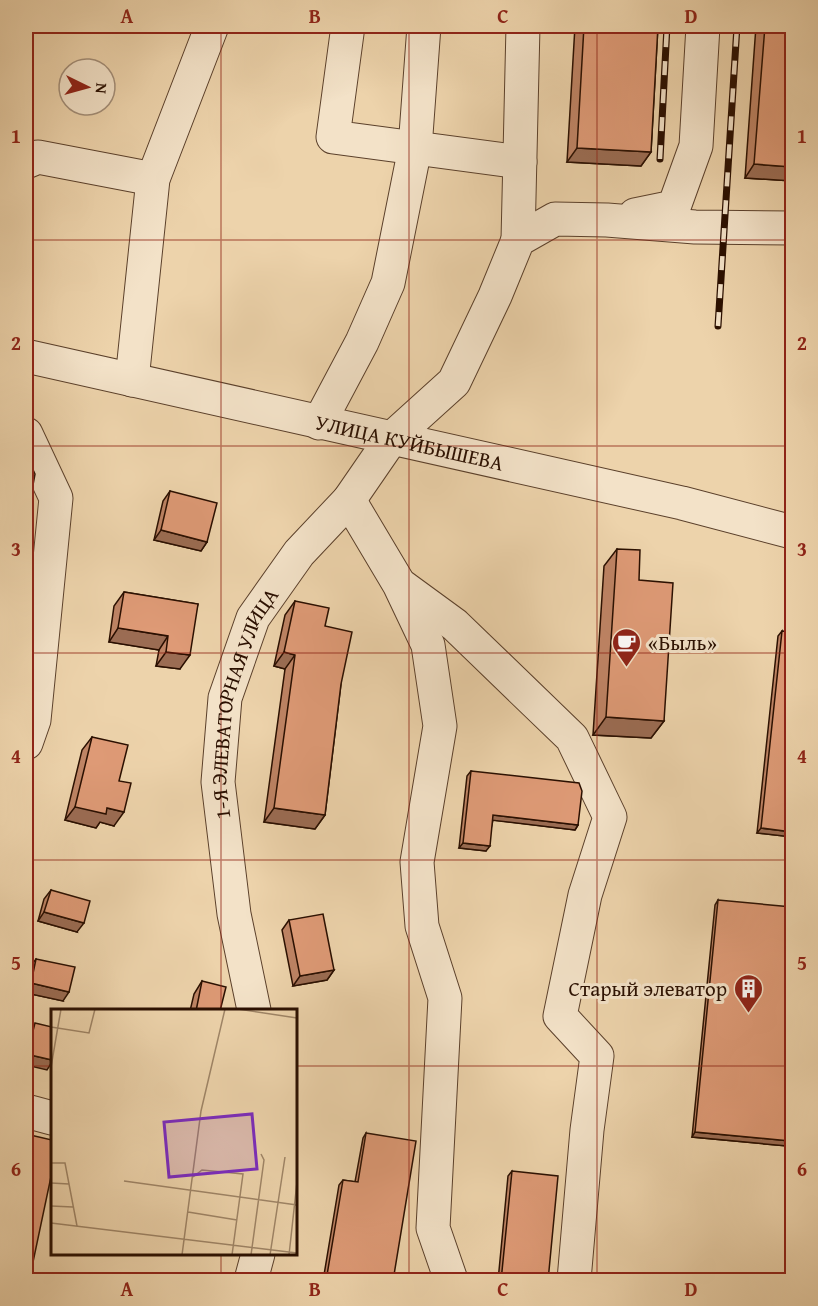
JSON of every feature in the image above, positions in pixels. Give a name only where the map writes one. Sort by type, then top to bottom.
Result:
[{"type":"street","points":[[132,380],[153,179],[212,26]]},
{"type":"street","points":[[348,26],[333,137],[520,162]]},
{"type":"street","points":[[320,423],[362,342],[388,283],[415,148],[424,26]]},
{"type":"street","points":[[518,240],[523,26]]},
{"type":"street","points":[[607,220],[674,207],[696,146],[704,26]]},
{"type":"street","points":[[26,162],[38,157],[153,179]]},
{"type":"street","points":[[518,240],[555,219],[607,220],[695,227],[792,228]]},
{"type":"street","name":"1-Я ЭЛЕВАТОРНАЯ УЛИЦА","points":[[254,1009],[234,914],[218,782],[225,698],[254,618],[299,553],[349,500],[391,439],[453,382],[495,296],[518,240]]},
{"type":"street","name":"УЛИЦА КУЙБЫШЕВА","points":[[26,356],[682,503],[792,532]]},
{"type":"street","points":[[26,434],[56,498],[34,720],[26,743]]},
{"type":"street","points":[[349,500],[399,584],[428,645],[440,726],[417,862],[422,926],[445,998],[433,1228],[450,1281]]},
{"type":"street","points":[[399,584],[455,625],[572,738],[610,817],[585,895],[560,1016],[597,1056],[587,1130],[574,1281]]},
{"type":"street","points":[[26,1111],[51,1118]]},
{"type":"street","points":[[251,1281],[258,1255]]},
{"type":"building","points":[[584,26],[658,26],[651,152],[577,148]]},
{"type":"building","points":[[765,26],[792,26],[792,167],[754,164]]},
{"type":"building","points":[[26,454],[35,474],[26,523]]},
{"type":"building","points":[[170,491],[217,503],[207,542],[161,530]]},
{"type":"building","name":"«Быль»","points":[[617,549],[640,550],[639,580],[673,583],[664,721],[606,717]]},
{"type":"building","points":[[124,592],[198,604],[190,655],[166,652],[168,636],[118,628]]},
{"type":"building","points":[[295,601],[329,608],[325,626],[352,632],[341,684],[325,815],[274,808],[295,655],[284,652]]},
{"type":"building","points":[[782,631],[792,632],[792,832],[761,828]]},
{"type":"building","points":[[92,737],[128,745],[119,781],[131,783],[124,812],[107,808],[106,814],[75,807]]},
{"type":"building","points":[[471,771],[579,783],[582,791],[578,825],[493,815],[490,846],[463,843]]},
{"type":"building","points":[[51,890],[90,901],[84,923],[44,912]]},
{"type":"building","name":"Старый элеватор","points":[[718,900],[792,907],[792,1118],[790,1141],[695,1132]]},
{"type":"building","points":[[323,914],[334,970],[300,976],[289,920]]},
{"type":"building","points":[[36,959],[75,967],[69,992],[31,983]]},
{"type":"building","points":[[202,981],[226,987],[220,1009],[196,1009]]},
{"type":"building","points":[[35,1023],[51,1027],[51,1060],[26,1054],[26,1030],[33,1031]]},
{"type":"building","points":[[366,1133],[416,1141],[393,1281],[326,1281],[343,1180],[358,1182]]},
{"type":"building","points":[[26,1134],[51,1140],[51,1177],[29,1281],[26,1281]]},
{"type":"building","points":[[512,1171],[558,1176],[548,1281],[501,1281]]},
{"type":"railway","points":[[660,159],[667,26]]},
{"type":"railway","points":[[718,326],[737,26]]},
{"type":"place","name":"«Быль»","points":[[627,668]]},
{"type":"place","name":"Старый элеватор","points":[[748,1014]]}]
